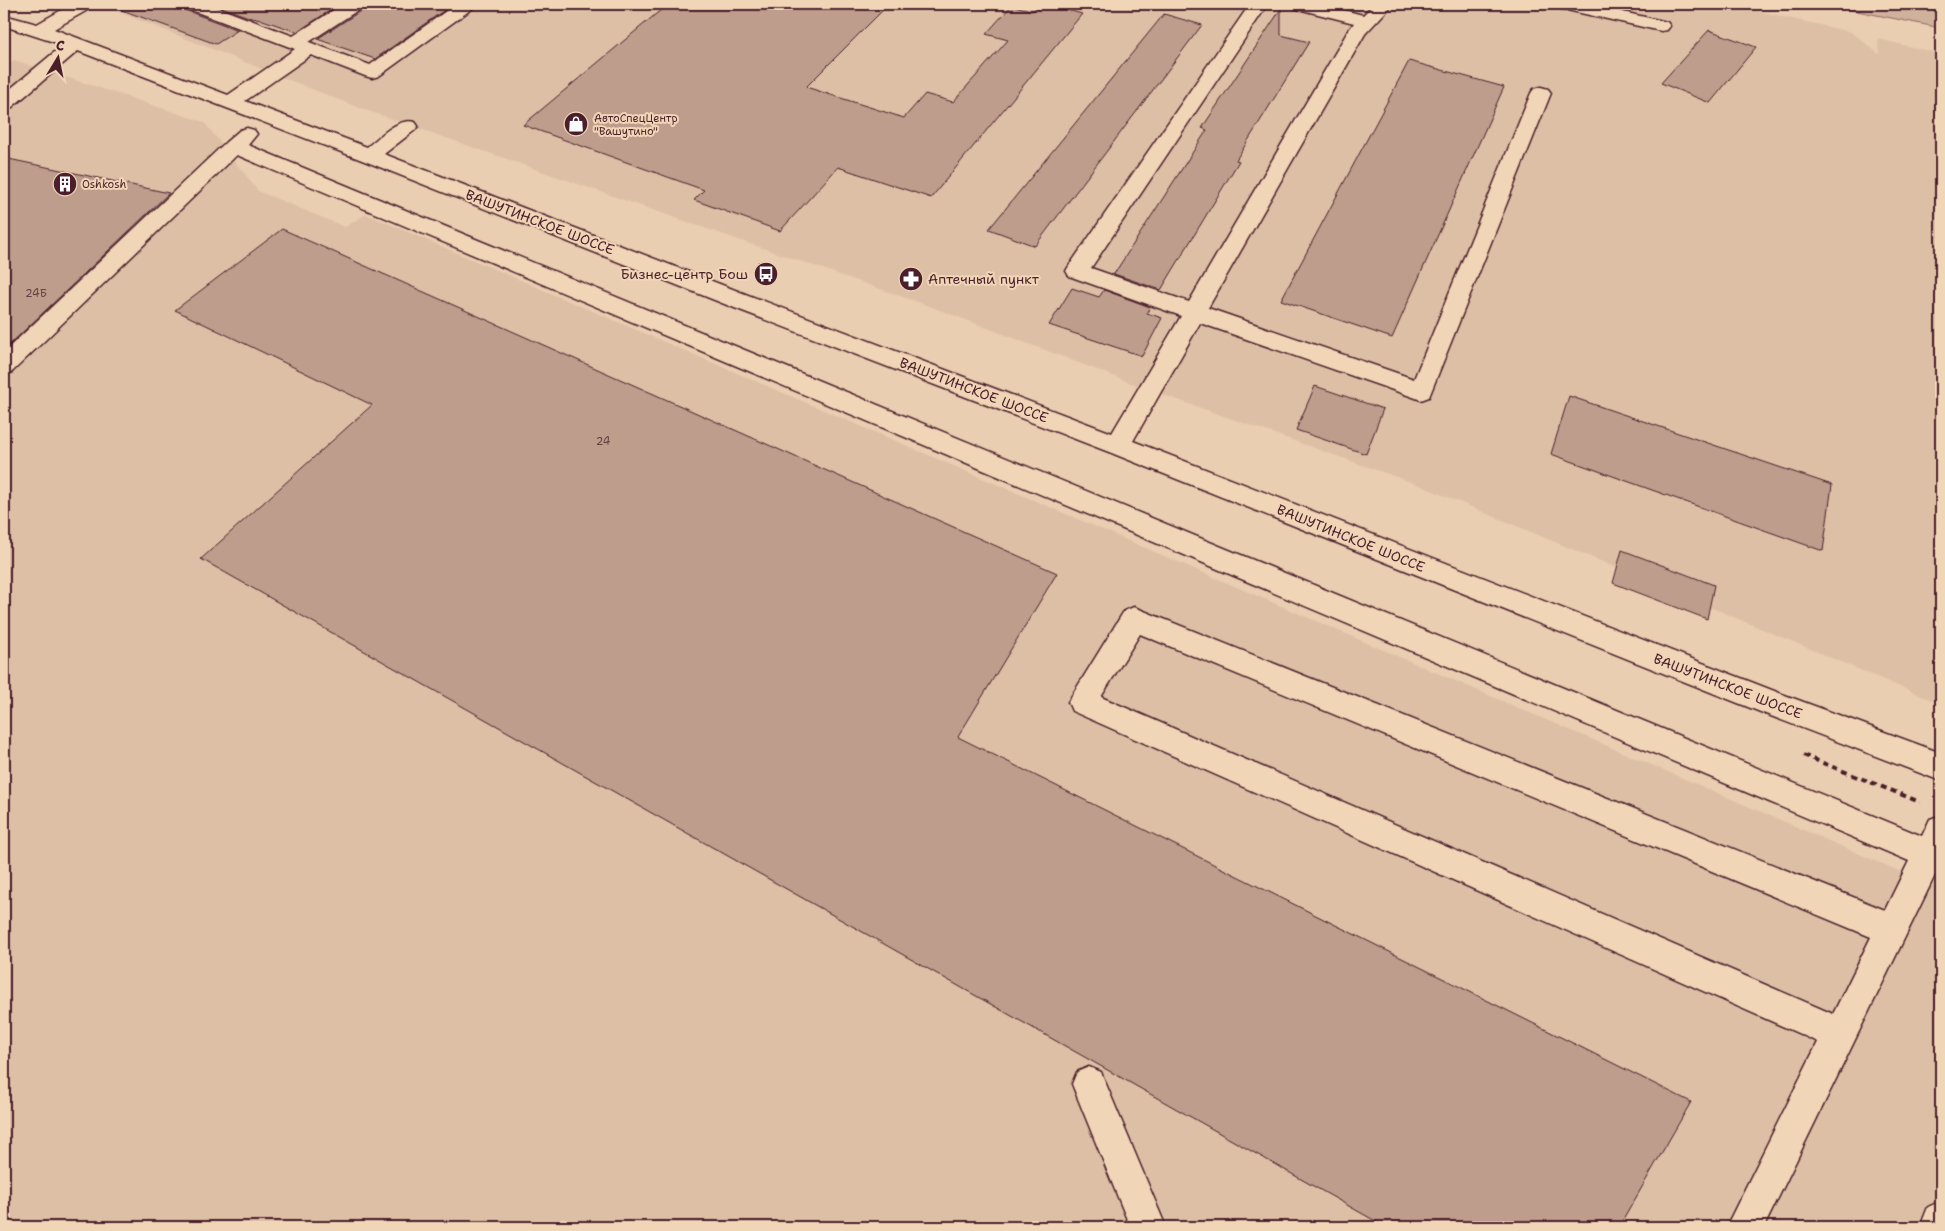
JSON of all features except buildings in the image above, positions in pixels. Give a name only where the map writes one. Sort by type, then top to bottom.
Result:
[{"type":"street","points":[[39,30],[85,4]]},
{"type":"street","points":[[192,4],[372,72],[467,4]]},
{"type":"street","points":[[230,102],[354,4]]},
{"type":"street","points":[[1259,4],[1077,271],[1421,391],[1541,93]]},
{"type":"street","points":[[1300,4],[1366,21]]},
{"type":"street","points":[[1118,445],[1356,31],[1384,4]]},
{"type":"street","points":[[1564,4],[1661,26]]},
{"type":"street","name":"ВАШУТИНСКОЕ ШОССЕ","points":[[4,20],[39,30],[370,155],[740,301],[1118,445],[1418,565],[1941,767]]},
{"type":"street","points":[[4,104],[76,44]]},
{"type":"street","points":[[4,366],[264,116]]},
{"type":"street","points":[[370,155],[408,126]]},
{"type":"street","points":[[234,146],[1935,842],[1745,1227]]},
{"type":"street","points":[[1840,1034],[1082,702],[1134,620],[1892,929]]},
{"type":"street","points":[[1090,1084],[1148,1227]]},
{"type":"street","points":[[1938,1227],[1941,1220]]},
{"type":"shaded area","points":[[108,4],[1727,4],[1851,32],[1879,54],[1878,39],[1941,54],[1941,704],[1419,485],[1150,390],[932,307],[357,107],[104,6]]},
{"type":"shaded area","points":[[1822,4],[1941,4],[1941,28]]},
{"type":"shaded area","points":[[14,60],[204,122],[258,191],[345,227],[366,214],[1941,889],[1941,1227],[4,1227],[4,67]]},
{"type":"place","name":"АвтоСпецЦентр \"Вашутино\"","points":[[576,124]]},
{"type":"place","name":"Oshkosh","points":[[65,184]]},
{"type":"place","name":"Бизнес-центр Бош","points":[[766,274]]},
{"type":"place","name":"Аптечный пункт","points":[[911,279]]}]
